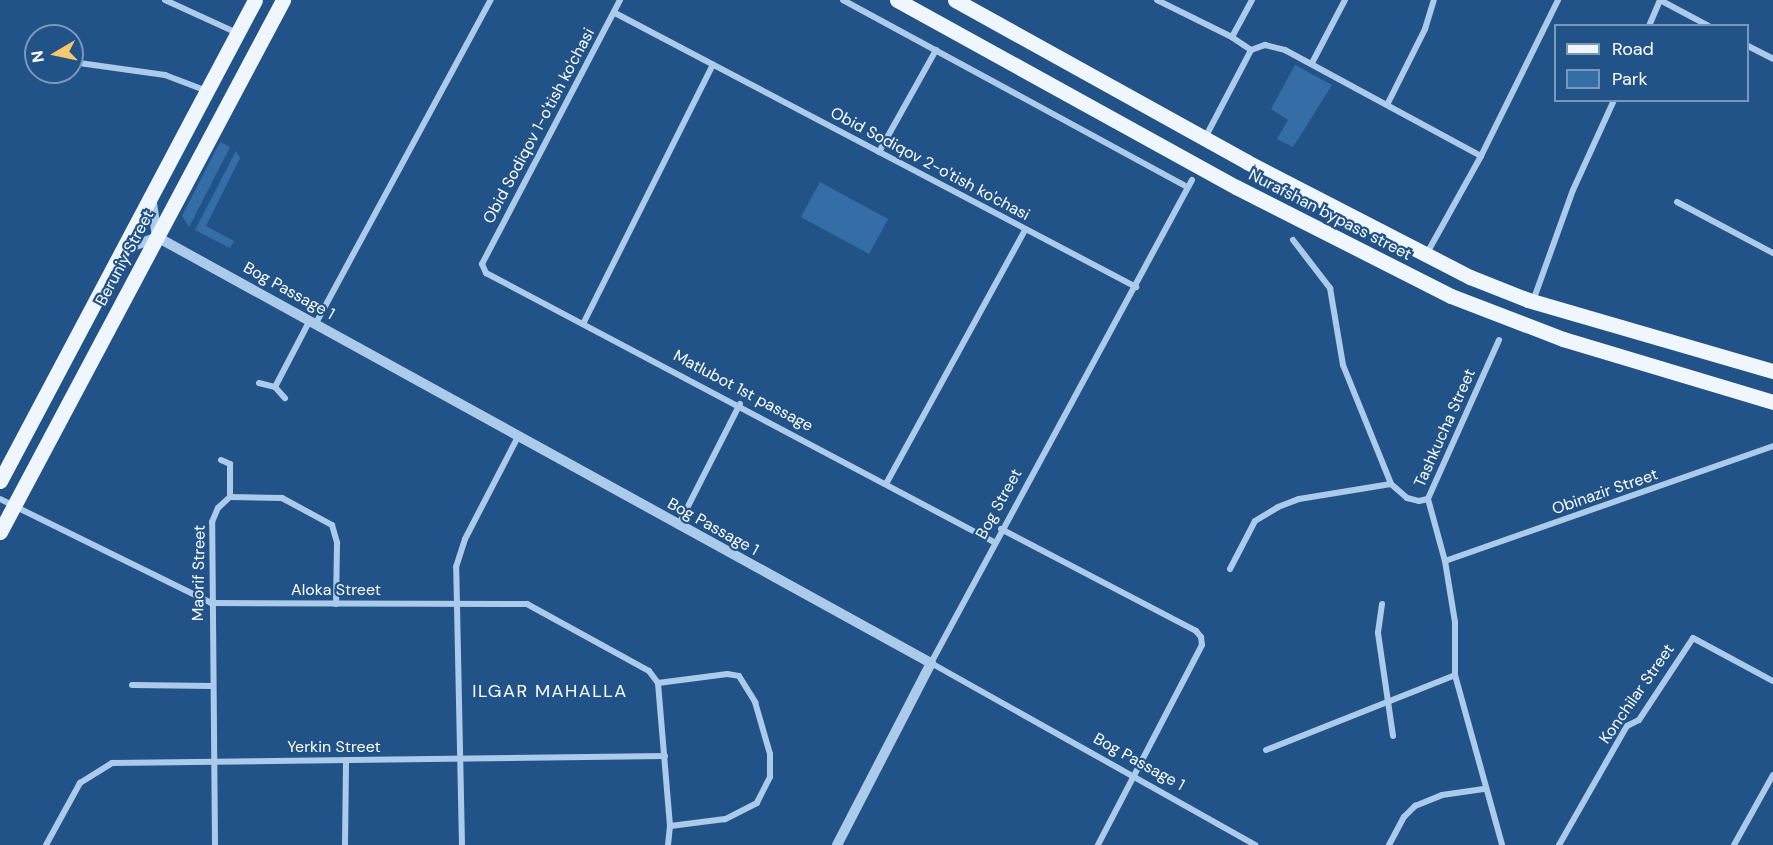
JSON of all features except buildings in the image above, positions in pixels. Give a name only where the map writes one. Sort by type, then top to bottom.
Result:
[{"type":"main road","name":"Beruniy Street","points":[[0,481],[255,0]]},
{"type":"main road","name":"Beruniy Street","points":[[0,532],[283,0]]},
{"type":"main road","name":"Nurafshan bypass street","points":[[897,0],[1236,187],[1460,300],[1563,339],[1773,402]]},
{"type":"main road","name":"Nurafshan bypass street","points":[[955,0],[1205,139],[1425,255],[1533,302],[1773,371]]},
{"type":"street","points":[[165,0],[238,34]]},
{"type":"street","points":[[275,387],[491,0]]},
{"type":"street","name":"Obid Sodiqov 1-o'tish ko'chasi","points":[[482,264],[620,0]]},
{"type":"street","points":[[843,0],[1188,187]]},
{"type":"street","points":[[1157,0],[1232,37],[1251,50]]},
{"type":"street","points":[[1232,37],[1252,0]]},
{"type":"street","points":[[1312,63],[1346,0]]},
{"type":"street","points":[[1388,103],[1425,28],[1434,0]]},
{"type":"street","points":[[1425,255],[1481,156],[1558,0]]},
{"type":"street","points":[[1649,24],[1660,0],[1705,24]]},
{"type":"street","name":"Obid Sodiqov 2-o'tish ko'chasi","points":[[615,13],[1136,287]]},
{"type":"street","points":[[1205,139],[1251,50],[1266,45],[1277,47],[1312,63],[1481,156]]},
{"type":"street","points":[[1749,47],[1773,59]]},
{"type":"street","points":[[879,152],[936,50]]},
{"type":"street","points":[[84,64],[165,75],[207,91]]},
{"type":"street","points":[[584,322],[713,64]]},
{"type":"street","points":[[1533,302],[1573,190],[1613,102]]},
{"type":"street","name":"Bog Street","points":[[837,845],[994,542],[1136,287],[1192,180]]},
{"type":"street","points":[[122,250],[157,237],[151,196]]},
{"type":"street","points":[[1677,202],[1773,253]]},
{"type":"street","points":[[886,484],[1025,230]]},
{"type":"street","name":"Bog Passage 1","points":[[157,237],[1133,774],[1255,845]]},
{"type":"street","points":[[1293,240],[1330,288],[1343,365],[1390,484],[1407,498],[1419,501],[1428,499]]},
{"type":"street","name":"Matlubot 1st passage","points":[[482,264],[486,273],[740,404],[994,542]]},
{"type":"street","name":"Tashkucha Street","points":[[1499,340],[1428,499],[1445,561],[1455,622],[1455,675],[1484,789],[1502,845]]},
{"type":"street","points":[[259,384],[275,387],[285,398]]},
{"type":"street","points":[[678,525],[740,404]]},
{"type":"street","points":[[462,845],[457,604],[459,553],[519,435]]},
{"type":"street","name":"Obinazir Street","points":[[1445,561],[1773,446]]},
{"type":"street","points":[[221,460],[230,464],[230,497],[282,498],[332,525],[337,543],[336,604]]},
{"type":"street","points":[[1230,569],[1255,521],[1278,507],[1299,498],[1390,484]]},
{"type":"street","name":"Maorif Street","points":[[215,845],[212,522],[230,497]]},
{"type":"street","name":"Aloka Street","points":[[0,499],[15,504],[212,603],[527,604],[649,672],[658,683]]},
{"type":"street","points":[[1001,529],[1196,631],[1201,637],[1202,645],[1098,845]]},
{"type":"street","points":[[1382,604],[1378,633],[1393,736]]},
{"type":"street","name":"Konchilar Street","points":[[1559,845],[1627,726],[1639,720],[1693,638],[1773,681]]},
{"type":"street","points":[[668,845],[670,826],[658,683],[727,674],[739,676],[755,702],[771,754],[770,777],[758,804],[725,819],[670,826]]},
{"type":"street","points":[[1266,750],[1389,705],[1455,675]]},
{"type":"street","points":[[132,685],[213,686]]},
{"type":"street","name":"Yerkin Street","points":[[46,845],[76,788],[99,768],[112,763],[665,756]]},
{"type":"street","points":[[345,845],[346,761]]},
{"type":"street","points":[[1734,845],[1773,775]]},
{"type":"street","points":[[1389,845],[1404,817],[1415,806],[1442,795],[1484,789]]},
{"type":"green space","points":[[1295,65],[1332,85],[1293,147],[1277,139],[1288,120],[1271,109]]},
{"type":"green space","points":[[220,142],[230,147],[189,227],[182,216]]},
{"type":"green space","points":[[236,151],[240,158],[206,226],[234,241],[230,248],[195,230]]},
{"type":"green space","points":[[820,182],[888,219],[869,254],[801,217]]},
{"type":"district","name":"ILGAR MAHALLA","points":[[550,691]]}]
